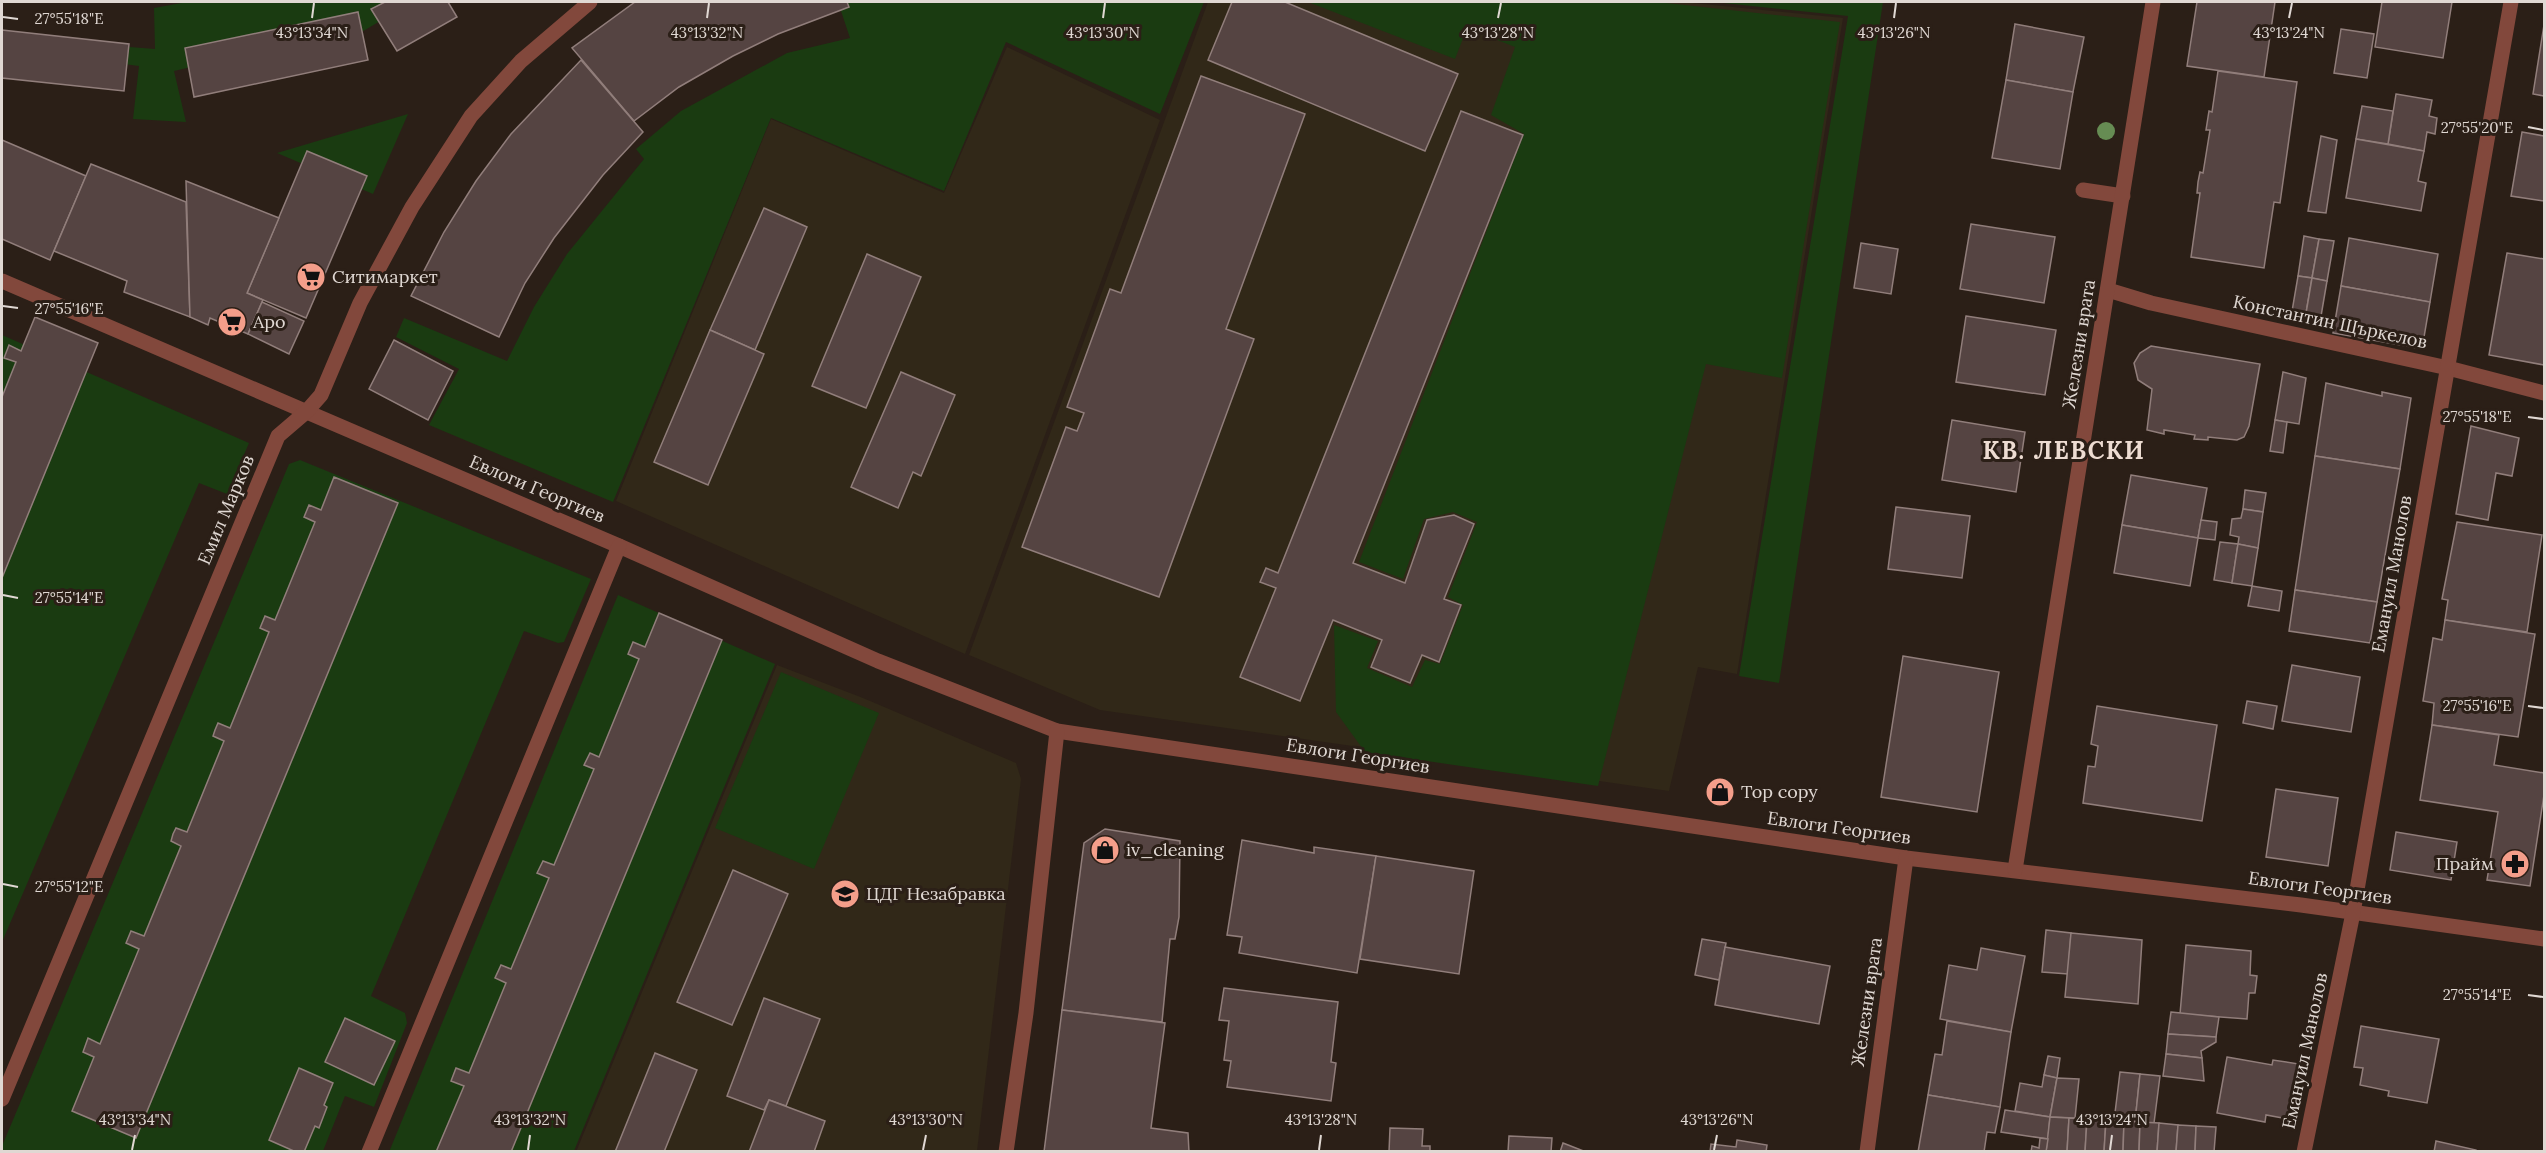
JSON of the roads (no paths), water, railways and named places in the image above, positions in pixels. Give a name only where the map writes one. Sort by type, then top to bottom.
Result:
[{"type":"street","name":"Емил Марков","points":[[2,1099],[278,436],[306,412],[321,395],[360,303],[412,207],[471,116],[521,61],[590,2]]},
{"type":"street","name":"Железни врата","points":[[2015,870],[2153,2]]},
{"type":"street","name":"Емануил Манолов","points":[[2304,1152],[2353,913],[2511,2]]},
{"type":"street","points":[[2083,190],[2122,196]]},
{"type":"street","name":"Евлоги Георгиев","points":[[2,281],[619,546],[878,661],[1057,731],[1906,858],[2015,870],[2544,939]]},
{"type":"street","name":"Константин Щъркелов","points":[[2108,290],[2151,303],[2448,368],[2544,393]]},
{"type":"street","points":[[369,1152],[619,546]]},
{"type":"street","points":[[1006,1152],[1026,1013],[1057,731]]},
{"type":"street","name":"Железни врата","points":[[1867,1152],[1906,858]]},
{"type":"place","name":"Ситимаркет","points":[[311,277]]},
{"type":"place","name":"Аро","points":[[232,322]]},
{"type":"place","name":"Top copy","points":[[1720,792]]},
{"type":"place","name":"iv_cleaning","points":[[1105,850]]},
{"type":"place","name":"Прайм","points":[[2515,864]]},
{"type":"place","name":"ЦДГ Незабравка","points":[[845,894]]},
{"type":"district","name":"КВ. ЛЕВСКИ","points":[[2064,451]]}]
